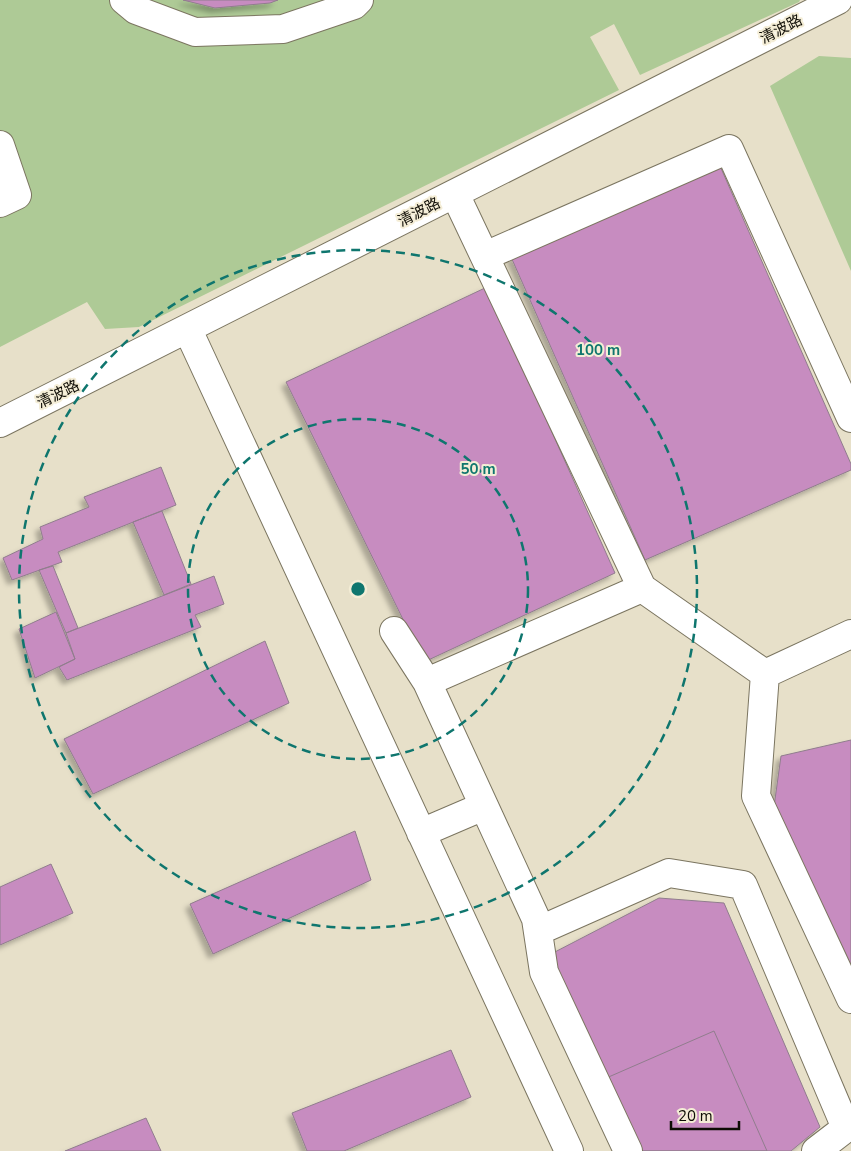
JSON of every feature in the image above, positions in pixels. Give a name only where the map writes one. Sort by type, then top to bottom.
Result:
[{"type":"street","points":[[124,0],[136,10],[195,32],[283,29],[354,5],[359,0]]},
{"type":"street","name":"清波路","points":[[0,423],[188,330],[838,0]]},
{"type":"street","points":[[0,145],[17,195],[0,203]]},
{"type":"street","points":[[485,256],[729,149],[851,418]]},
{"type":"street","points":[[456,194],[642,588],[765,674]]},
{"type":"street","points":[[188,330],[569,1151]]},
{"type":"street","points":[[427,682],[642,588]]},
{"type":"street","points":[[394,631],[427,682],[536,919],[544,972],[628,1151]]},
{"type":"street","points":[[765,674],[851,634]]},
{"type":"street","points":[[765,674],[756,796],[851,999]]},
{"type":"street","points":[[421,833],[484,806]]},
{"type":"street","points":[[538,931],[669,873],[743,885],[846,1128],[816,1151]]},
{"type":"green space","points":[[0,0],[800,0],[640,75],[614,24],[590,37],[619,90],[139,327],[105,329],[87,302],[0,347]]},
{"type":"green space","points":[[819,56],[851,58],[851,271],[770,86]]},
{"type":"building","points":[[183,0],[278,0],[270,3],[215,8]]},
{"type":"building","points":[[720,166],[851,464],[851,470],[645,560],[511,257]]},
{"type":"building","points":[[487,287],[615,573],[424,662],[286,382]]},
{"type":"building","points":[[161,467],[176,505],[58,552],[62,562],[12,580],[3,558],[43,539],[40,527],[89,507],[84,497]]},
{"type":"building","points":[[162,511],[191,584],[164,595],[133,522]]},
{"type":"building","points":[[53,566],[78,628],[66,633],[39,570]]},
{"type":"building","points":[[214,576],[224,604],[195,615],[201,627],[67,680],[59,667],[75,659],[66,633]]},
{"type":"building","points":[[56,612],[75,659],[35,678],[19,629]]},
{"type":"building","points":[[265,641],[289,703],[93,794],[64,739]]},
{"type":"building","points":[[851,740],[851,989],[773,814],[781,756]]},
{"type":"building","points":[[355,831],[371,880],[213,954],[190,904]]},
{"type":"building","points":[[51,864],[73,913],[0,945],[0,887]]},
{"type":"building","points":[[659,898],[724,903],[820,1127],[791,1151],[636,1151],[551,954]]},
{"type":"building","points":[[714,1031],[767,1151],[636,1151],[604,1079]]},
{"type":"building","points":[[451,1050],[471,1097],[344,1151],[307,1151],[292,1113]]},
{"type":"building","points":[[146,1118],[161,1151],[65,1151]]}]
